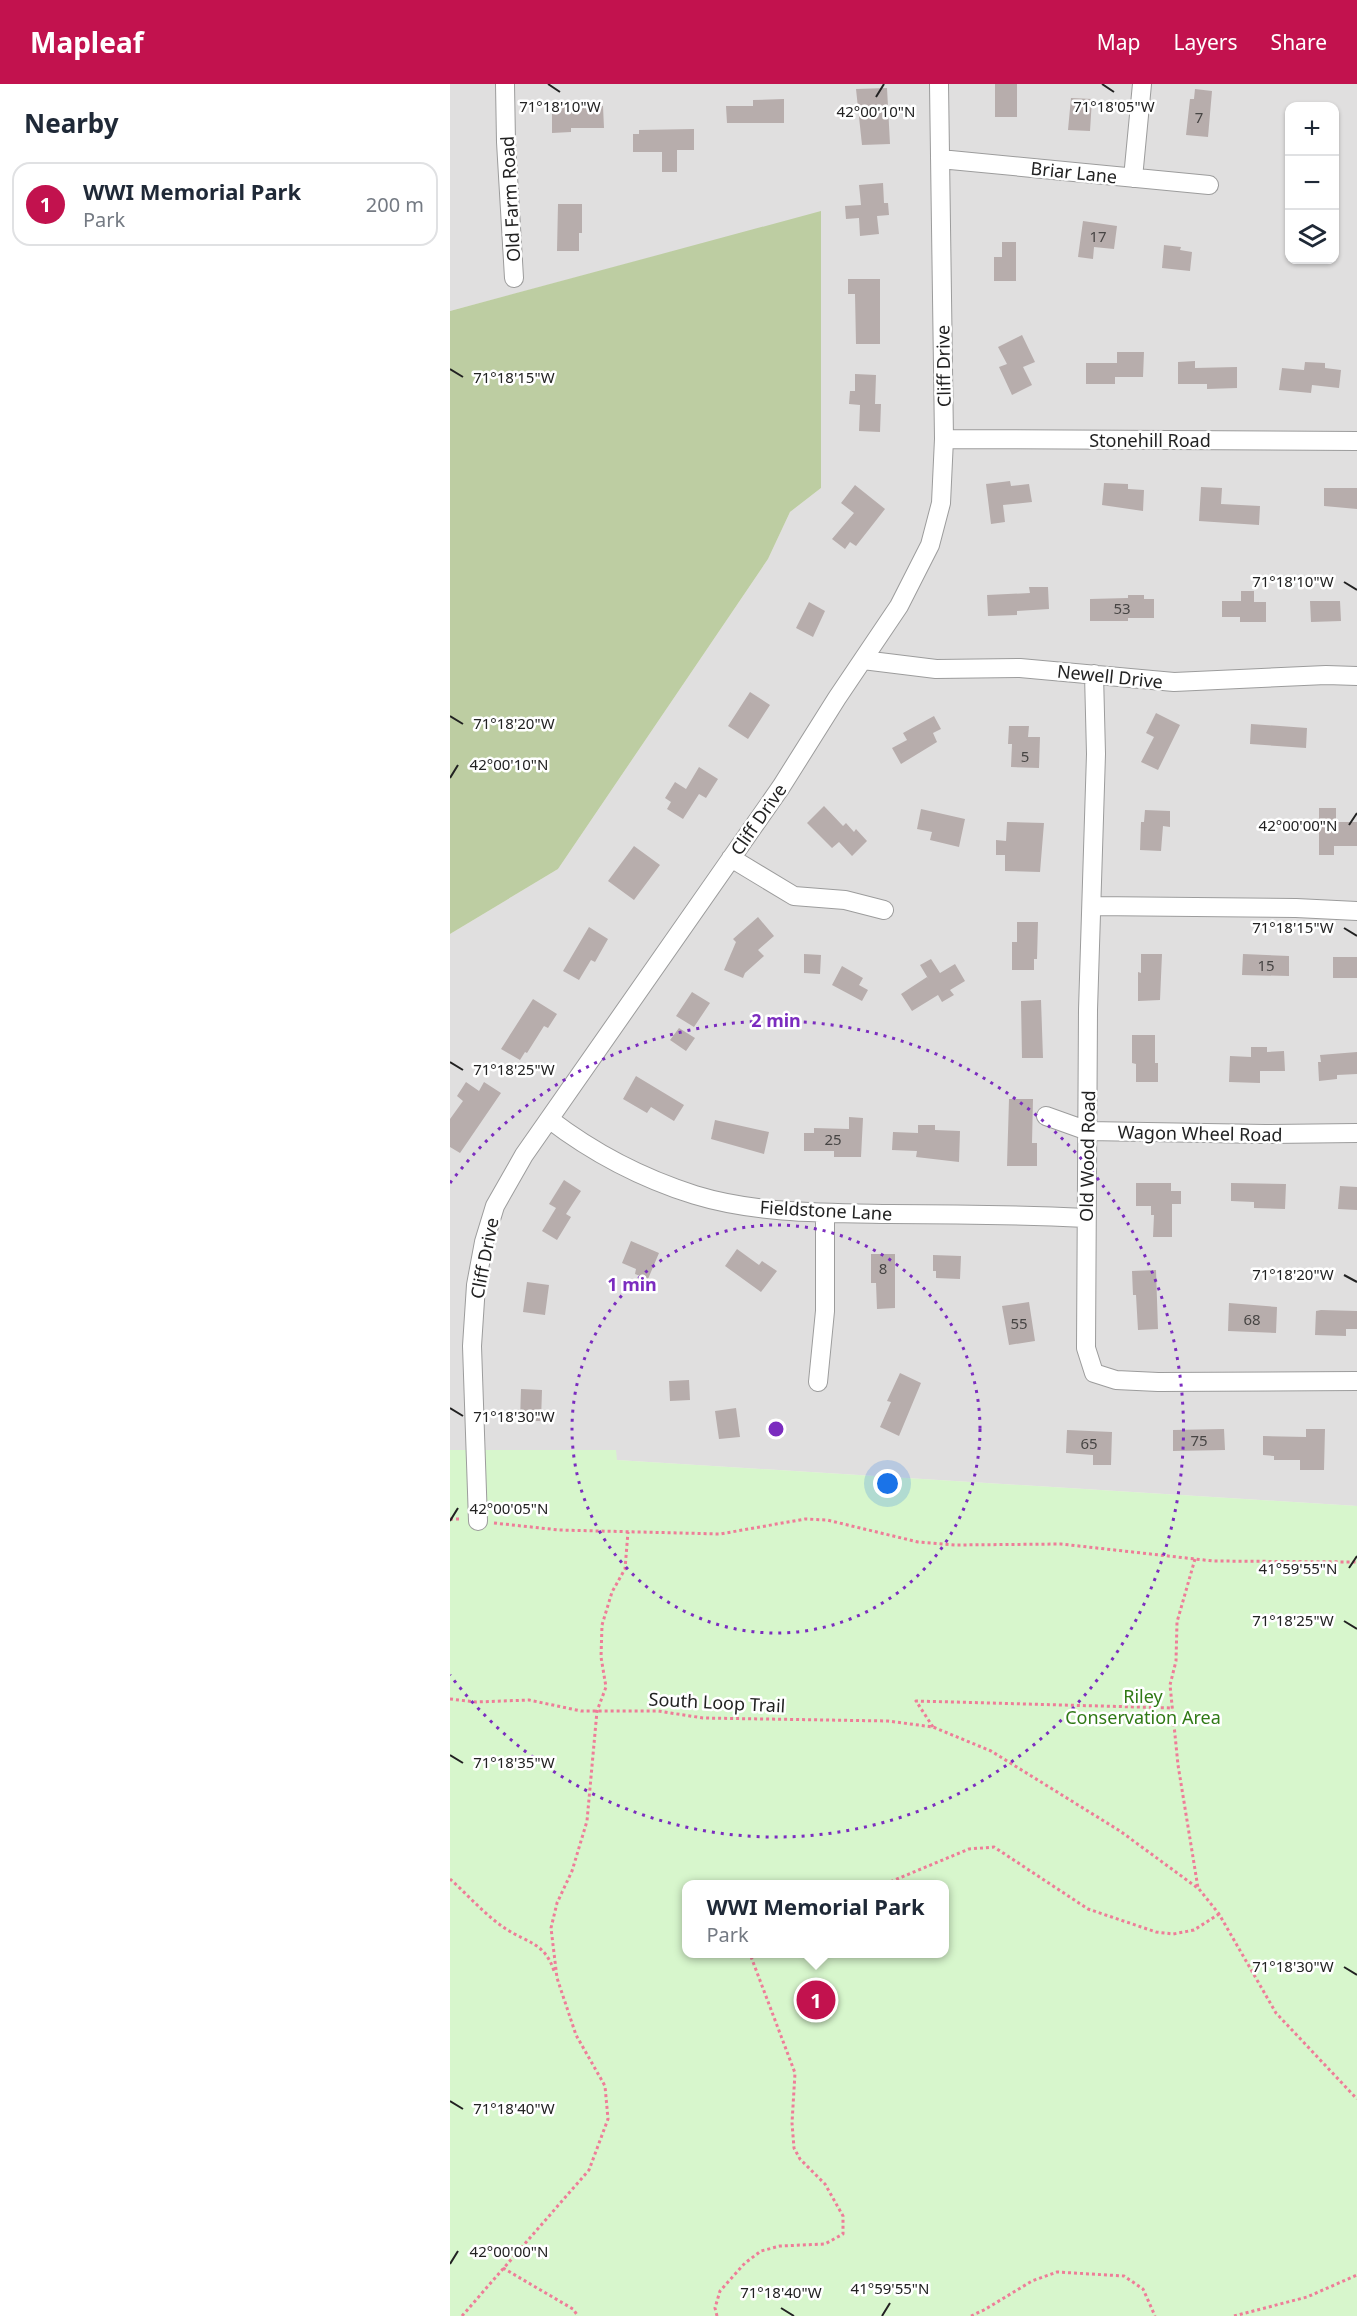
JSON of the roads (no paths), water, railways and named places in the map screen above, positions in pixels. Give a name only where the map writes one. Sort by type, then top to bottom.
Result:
[{"type":"street","name":"Old Farm Road","points":[[505,84],[514,278]]},
{"type":"street","name":"Cliff Drive","points":[[478,1521],[472,1346],[476,1284],[484,1242],[495,1206],[524,1155],[781,787],[899,606],[930,545],[941,503],[944,439],[939,84]]},
{"type":"street","points":[[1133,178],[1142,84]]},
{"type":"street","name":"Briar Lane","points":[[940,159],[1209,185]]},
{"type":"street","name":"Stonehill Road","points":[[944,439],[1357,441]]},
{"type":"street","name":"Newell Drive","points":[[862,660],[936,669],[1020,668],[1174,682],[1326,675],[1357,676]]},
{"type":"street","name":"Old Wood Road","points":[[1094,674],[1096,753],[1088,1010],[1086,1218],[1086,1348],[1094,1373],[1116,1380],[1158,1382],[1357,1382]]},
{"type":"street","points":[[731,858],[794,896],[845,900],[884,910]]},
{"type":"street","points":[[1092,906],[1357,911]]},
{"type":"street","name":"Wagon Wheel Road","points":[[1046,1116],[1088,1131],[1357,1133]]},
{"type":"street","name":"Fieldstone Lane","points":[[549,1119],[569,1134],[631,1169],[695,1195],[744,1205],[825,1213],[1086,1218]]},
{"type":"street","points":[[818,1382],[825,1311],[825,1213]]},
{"type":"place","name":"WWI Memorial Park","points":[[816,2000]]},
{"type":"park label","name":"Riley Conservation Area","points":[[1143,1706]]}]
